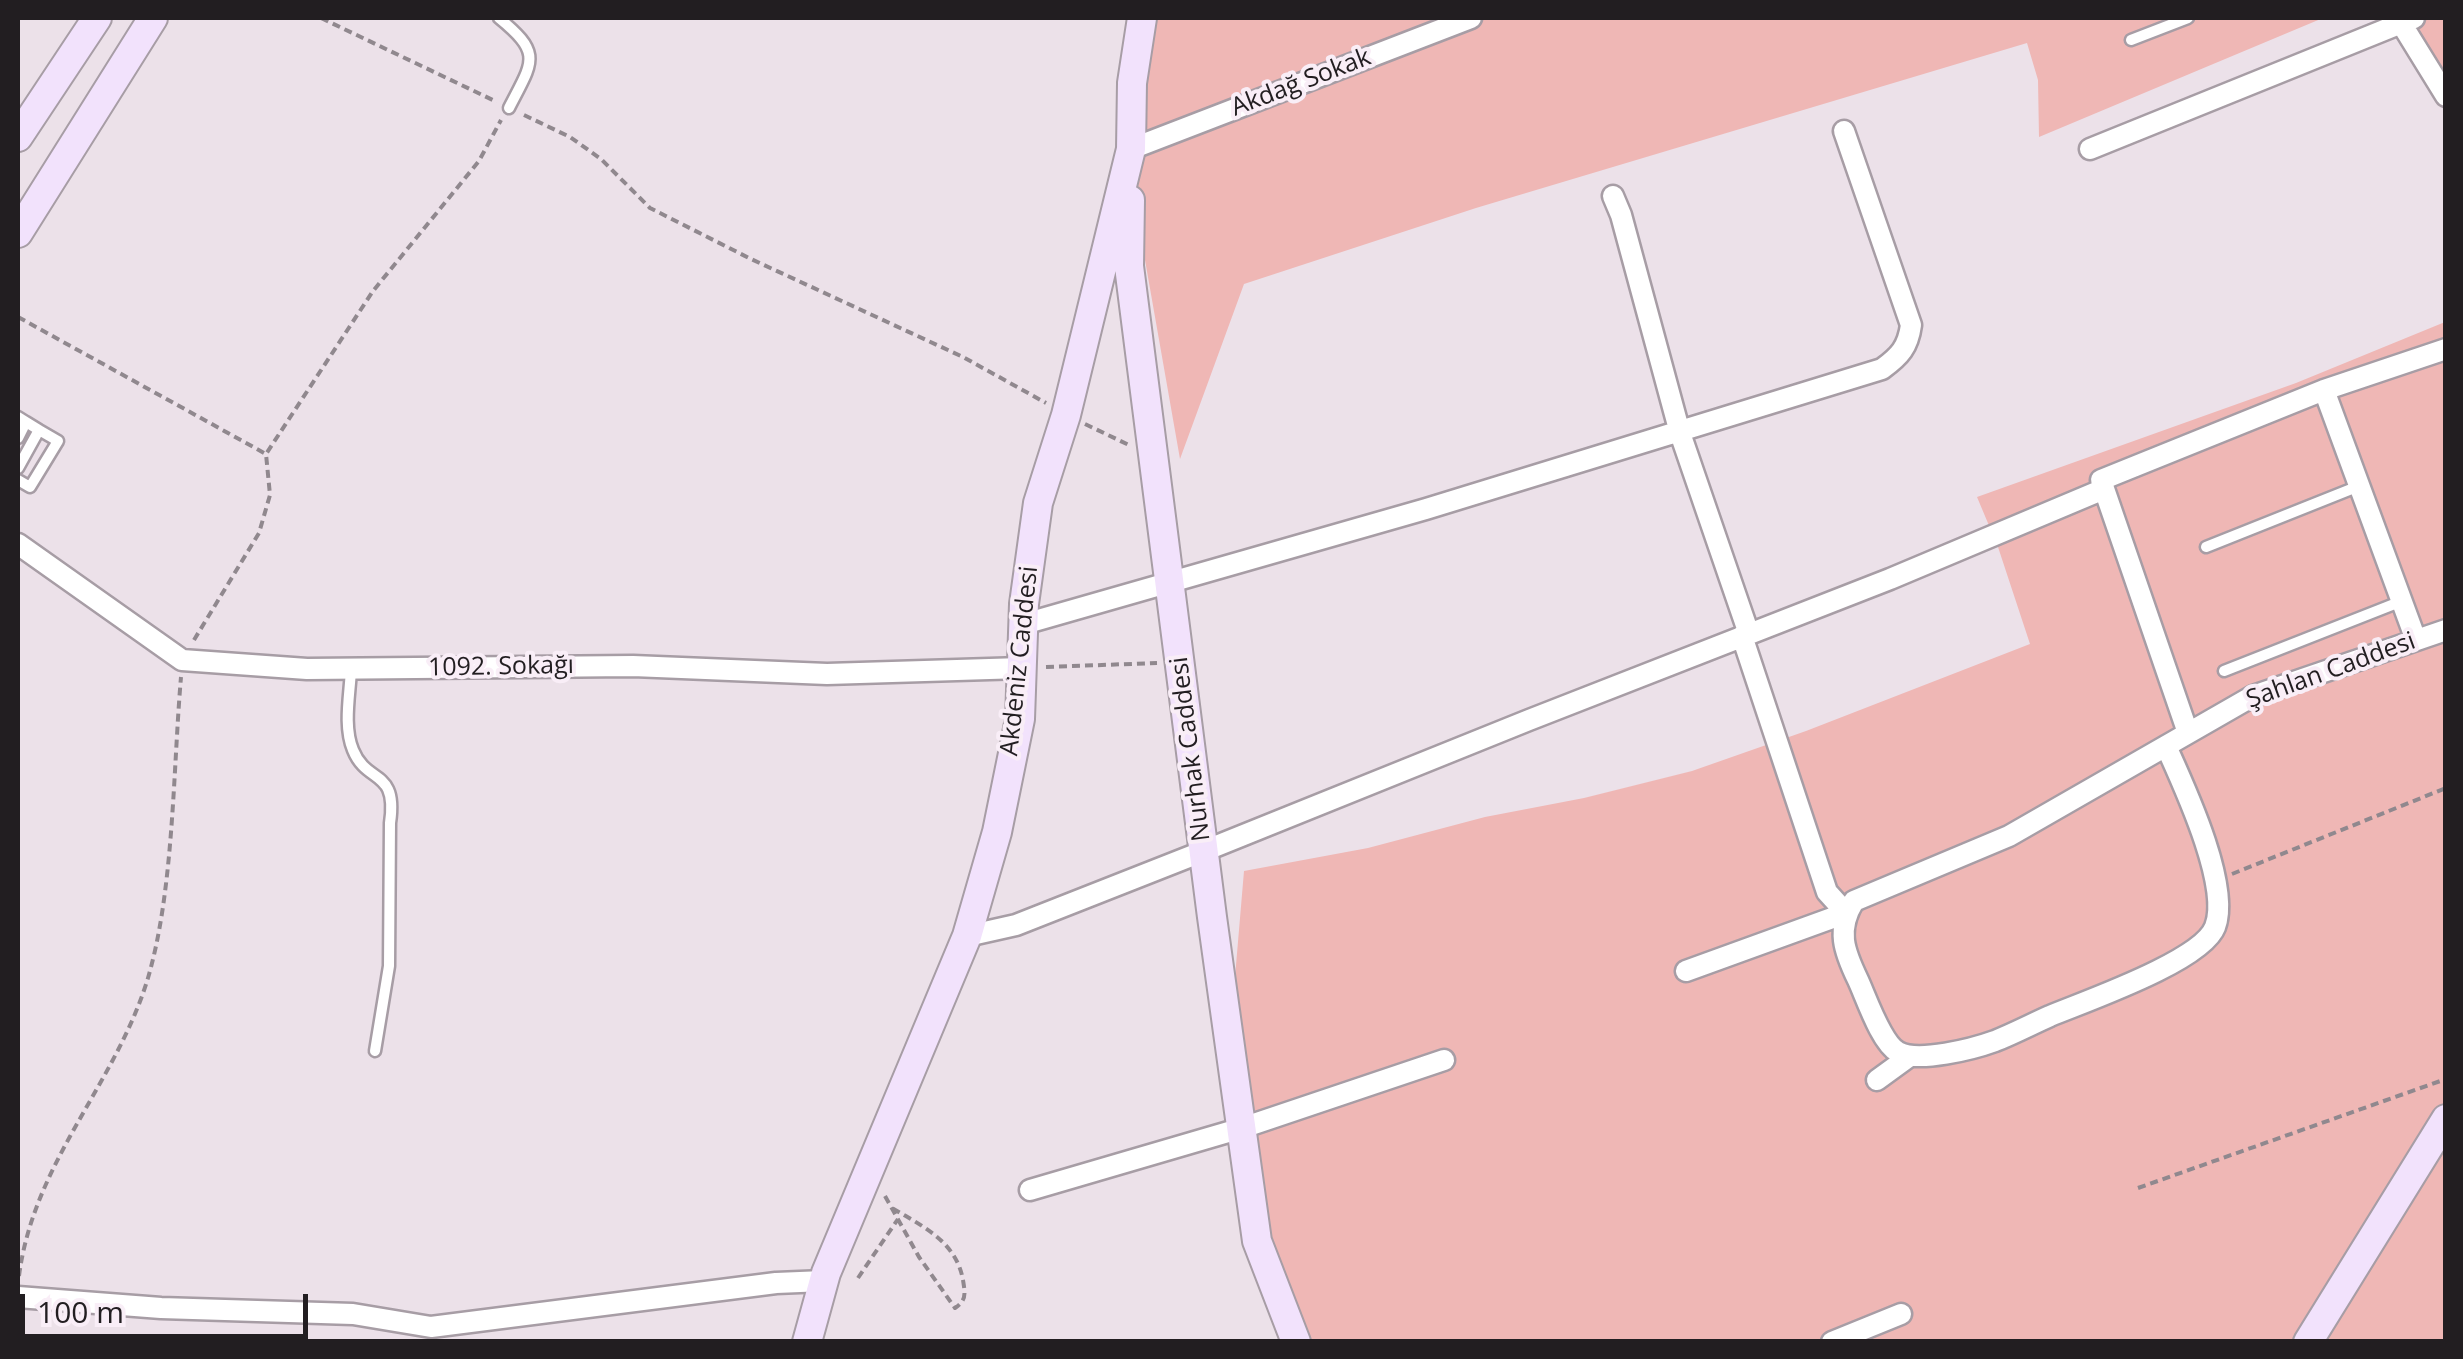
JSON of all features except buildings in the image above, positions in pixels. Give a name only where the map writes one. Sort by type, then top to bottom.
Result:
[{"type":"street","points":[[18,137],[97,18]]},
{"type":"street","points":[[18,232],[152,18]]},
{"type":"street","name":"Akdeniz Caddesi","points":[[807,1342],[824,1280],[967,936],[1004,794],[1020,719],[1024,624],[1038,503],[1066,415],[1131,149],[1132,82],[1142,18]]},
{"type":"street","name":"Akdağ Sokak","points":[[1131,149],[1471,18]]},
{"type":"street","points":[[2090,149],[2408,20],[2446,96]]},
{"type":"street","points":[[1024,624],[1680,433],[1882,369],[1896,359],[1909,341],[1911,325],[1844,131]]},
{"type":"street","name":"Nurhak Caddesi","points":[[1131,149],[1130,266],[1242,1128],[1258,1241],[1296,1342]]},
{"type":"street","points":[[1613,196],[1680,433],[1827,892],[1846,913],[1842,926],[1845,952],[1888,1045],[1910,1056],[1993,1042],[2161,970],[2208,939],[2218,914],[2214,882],[2201,826],[2166,746]]},
{"type":"street","points":[[2188,733],[2101,480],[2324,390],[2446,349]]},
{"type":"street","points":[[2324,390],[2416,640]]},
{"type":"street","points":[[967,936],[1016,925],[2104,490]]},
{"type":"street","points":[[18,544],[182,660]]},
{"type":"street","name":"Şahlan Caddesi","points":[[1686,971],[1846,913],[1854,902],[2010,836],[2253,696],[2446,630]]},
{"type":"street","name":"1092. Sokağı","points":[[182,660],[307,669],[633,666],[828,674],[1022,668]]},
{"type":"street","points":[[1877,1080],[1910,1056]]},
{"type":"street","points":[[1030,1190],[1242,1128],[1444,1060]]},
{"type":"street","points":[[2308,1342],[2446,1119]]},
{"type":"street","points":[[18,1294],[161,1308],[353,1314],[431,1327],[824,1280]]},
{"type":"street","points":[[1832,1342],[1901,1314]]},
{"type":"lane","points":[[499,18],[523,38],[530,58],[529,70],[509,108]]},
{"type":"lane","points":[[2131,40],[2188,18]]},
{"type":"lane","points":[[18,438],[22,420],[58,441],[30,487],[18,480]]},
{"type":"lane","points":[[18,468],[39,430]]},
{"type":"lane","points":[[2206,547],[2360,486]]},
{"type":"lane","points":[[2224,672],[2402,601]]},
{"type":"lane","points":[[351,669],[349,740],[355,756],[386,781],[393,802],[389,966],[374,1052]]},
{"type":"path","points":[[322,18],[570,137],[600,158],[650,208],[752,260],[962,356],[1066,415],[1153,456]]},
{"type":"path","points":[[18,1294],[24,1241],[42,1187],[127,1029],[148,979],[162,907],[182,660],[259,532],[270,495],[266,454],[373,291],[479,160],[509,108]]},
{"type":"path","points":[[18,316],[266,454]]},
{"type":"path","points":[[1022,668],[1181,662]]},
{"type":"path","points":[[2214,882],[2446,788]]},
{"type":"path","points":[[2138,1188],[2446,1079]]},
{"type":"path","points":[[892,1208],[938,1236],[952,1252],[961,1271],[965,1296],[959,1306],[956,1308],[919,1257],[898,1219],[892,1208]]},
{"type":"path","points":[[858,1278],[898,1219]]},
{"type":"shaded area","points":[[1140,18],[2323,18],[2039,137],[2038,80],[2027,43],[1476,208],[1244,284],[1180,459],[1126,152]]},
{"type":"shaded area","points":[[2399,18],[2445,18],[2445,97]]},
{"type":"shaded area","points":[[2445,322],[2445,1341],[1292,1341],[1275,1290],[1235,1030],[1244,871],[1368,848],[1485,817],[1692,771],[2030,644],[1977,497],[2296,383]]}]
